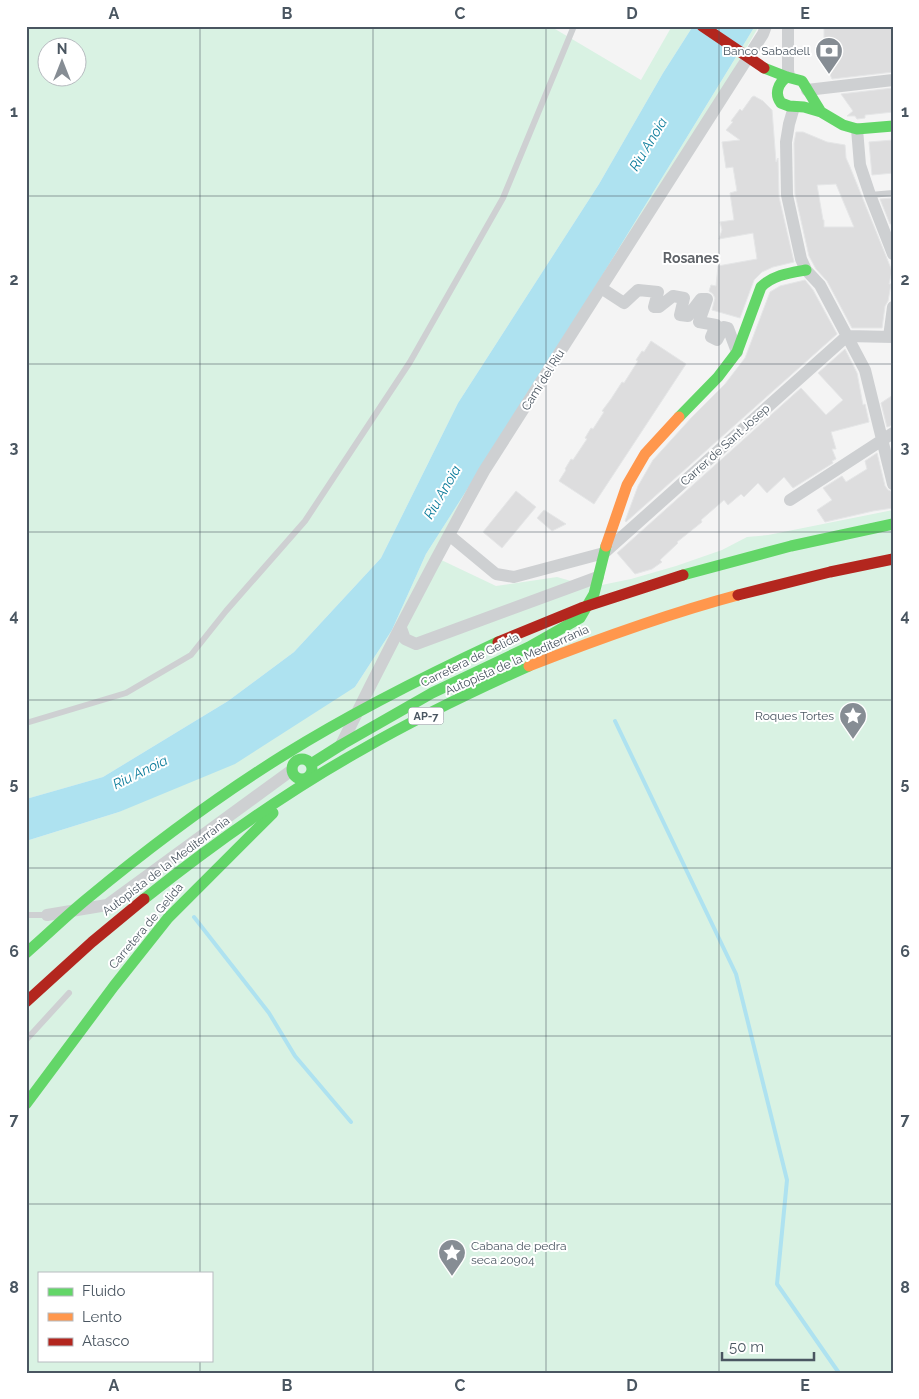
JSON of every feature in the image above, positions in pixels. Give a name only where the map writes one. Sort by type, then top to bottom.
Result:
[{"type":"main road","points":[[702,26],[764,68],[802,81],[821,112]]},
{"type":"main road","points":[[764,68],[778,87]]},
{"type":"main road","points":[[788,77],[780,82],[778,87],[778,97],[788,107],[821,112],[843,125],[857,129],[893,126]]},
{"type":"main road","points":[[796,107],[804,103],[808,91]]},
{"type":"main road","name":"Carretera de Gelida","points":[[311,764],[432,693],[529,647],[580,618],[594,594],[604,553],[627,485],[645,454],[694,400],[718,377],[737,352],[761,287],[767,281],[777,276],[806,270]]},
{"type":"main road","name":"Autopista de la Mediterrània","points":[[26,953],[106,883],[207,807],[259,771],[338,723],[421,679],[478,651],[576,610],[653,584],[774,549],[893,524]]},
{"type":"main road","name":"Autopista de la Mediterrània","points":[[26,1002],[113,923],[210,848],[313,779],[427,715],[519,672],[593,641],[642,624],[783,582],[893,558]]},
{"type":"main road","points":[[300,759],[306,759],[311,764],[311,774],[303,779],[296,776],[292,770],[294,763],[300,759]]},
{"type":"main road","name":"Carretera de Gelida","points":[[26,1104],[114,986],[168,918],[303,779]]},
{"type":"street","name":"Camí del Riu","points":[[341,745],[368,690],[484,471],[763,34],[766,26]]},
{"type":"street","points":[[788,26],[788,77]]},
{"type":"street","points":[[808,91],[893,80]]},
{"type":"street","points":[[796,107],[789,124],[786,142],[787,196],[801,259],[806,270],[820,285],[865,370],[887,436],[893,484]]},
{"type":"street","points":[[857,129],[860,165],[893,254]]},
{"type":"street","points":[[601,288],[624,303],[638,290],[658,292],[654,307],[659,307],[673,296],[684,298],[680,315],[688,316],[701,299],[707,299],[699,322],[716,325],[711,337],[717,340],[724,327],[728,328],[737,352]]},
{"type":"street","points":[[847,336],[891,337],[893,307]]},
{"type":"street","name":"Carrer de Sant Josep","points":[[604,553],[847,336]]},
{"type":"street","points":[[790,500],[887,436]]},
{"type":"street","points":[[449,535],[496,574],[514,576],[604,553]]},
{"type":"street","points":[[401,628],[405,639],[416,644],[598,577]]},
{"type":"street","points":[[47,915],[107,905],[292,770]]},
{"type":"lane","points":[[26,723],[126,693],[191,655],[226,611],[305,521],[410,362],[504,198],[574,26]]},
{"type":"lane","points":[[870,195],[893,193]]},
{"type":"lane","points":[[26,915],[47,915]]},
{"type":"lane","points":[[26,1040],[69,994]]},
{"type":"green space","points":[[26,26],[550,26],[641,80],[672,26],[693,26],[663,73],[599,184],[458,403],[381,558],[294,652],[228,701],[103,777],[26,799]]},
{"type":"green space","points":[[755,26],[759,26],[695,136],[435,557],[496,586],[557,577],[592,587],[631,579],[676,566],[722,550],[747,537],[768,535],[893,510],[893,1373],[26,1373],[26,1022],[30,1008],[26,1002],[26,841],[119,812],[355,687],[392,630],[426,554],[567,333]]},
{"type":"water","name":"Riu Anoia","points":[[693,26],[755,26],[567,333],[426,554],[392,630],[355,687],[235,764],[119,812],[26,841],[26,799],[103,777],[228,701],[294,652],[381,558],[458,403],[599,184],[663,73]]},
{"type":"building","points":[[824,26],[893,26],[893,72],[832,79],[824,61]]},
{"type":"building","points":[[893,88],[893,112],[865,115],[865,118],[857,119],[855,116],[847,116],[853,111],[841,94]]},
{"type":"building","points":[[754,96],[763,101],[772,110],[776,162],[778,158],[779,197],[794,262],[773,267],[762,272],[754,280],[740,318],[712,310],[715,298],[709,291],[711,285],[716,286],[718,266],[757,259],[753,233],[719,239],[722,230],[720,222],[734,220],[730,193],[737,191],[733,167],[726,168],[722,142],[740,140],[726,130],[740,109],[742,111]]},
{"type":"building","points":[[796,132],[803,132],[827,142],[845,145],[846,158],[892,271],[882,328],[852,328],[827,281],[816,269],[809,256],[795,194],[794,143]],"holes":[[[836,184],[854,227],[824,227],[817,185]]]},
{"type":"building","points":[[893,140],[893,173],[872,175],[869,142]]},
{"type":"building","points":[[893,198],[893,224],[890,224],[880,199]]},
{"type":"building","points":[[805,280],[813,290],[837,334],[626,522],[638,486],[653,460],[725,384],[745,358],[770,292],[780,286]]},
{"type":"building","points":[[651,341],[686,364],[594,504],[559,481],[571,459],[573,460],[587,439],[585,438],[591,428],[593,429],[604,412],[602,411],[622,382],[624,383],[638,361],[636,360]]},
{"type":"building","points":[[845,349],[857,373],[863,405],[865,404],[869,422],[831,432],[836,449],[832,449],[836,459],[832,461],[833,463],[793,488],[784,477],[767,493],[758,483],[744,497],[741,494],[728,505],[724,500],[701,520],[702,522],[677,542],[660,560],[662,562],[652,569],[635,574],[617,553],[801,388],[826,415],[843,400],[818,373]]},
{"type":"building","points":[[893,395],[893,425],[887,427],[881,403]]},
{"type":"building","points":[[877,453],[885,486],[893,492],[893,508],[825,522],[817,510],[832,500],[823,488],[842,476],[846,482],[867,469],[865,461]]},
{"type":"building","points":[[516,491],[536,507],[502,548],[483,532]]},
{"type":"building","points":[[544,510],[566,524],[552,531],[537,518]]},
{"type":"waterway","points":[[615,721],[736,974],[787,1180],[777,1284],[839,1373]]},
{"type":"waterway","points":[[194,917],[269,1013],[295,1056],[351,1122]]},
{"type":"traffic: fast","points":[[764,68],[802,81],[821,112],[843,125],[857,129],[893,126]]},
{"type":"traffic: fast","points":[[787,77],[781,82],[777,92],[781,103],[821,112]]},
{"type":"traffic: fast","points":[[679,417],[718,377],[737,352],[761,287],[776,277],[806,270]]},
{"type":"traffic: fast","points":[[683,575],[791,546],[893,524]]},
{"type":"traffic: fast","points":[[311,764],[432,693],[529,647],[580,618],[594,594],[606,546]]},
{"type":"traffic: fast","points":[[26,953],[80,905],[136,860],[208,805],[258,771],[363,709],[416,681],[498,642]]},
{"type":"traffic: fast","points":[[144,899],[197,858],[251,820],[334,766],[424,716],[529,666]]},
{"type":"traffic: fast","points":[[302,759],[309,762],[312,769],[309,776],[302,779],[295,776],[292,769],[295,762],[302,759]]},
{"type":"traffic: fast","points":[[26,1104],[114,986],[168,918],[273,813]]},
{"type":"traffic: slow","points":[[606,546],[627,485],[645,454],[679,417]]},
{"type":"traffic: slow","points":[[529,666],[633,627],[738,595]]},
{"type":"traffic: jam","points":[[702,26],[764,68]]},
{"type":"traffic: jam","points":[[738,595],[830,572],[893,559]]},
{"type":"traffic: jam","points":[[498,642],[581,608],[683,575]]},
{"type":"traffic: jam","points":[[26,1002],[92,942],[144,899]]},
{"type":"place","name":"Banco Sabadell","points":[[829,75]]},
{"type":"place","name":"Roques Tortes","points":[[853,740]]},
{"type":"place","name":"Cabana de pedra seca 20904","points":[[452,1277]]},
{"type":"district","name":"Rosanes","points":[[691,258]]}]
